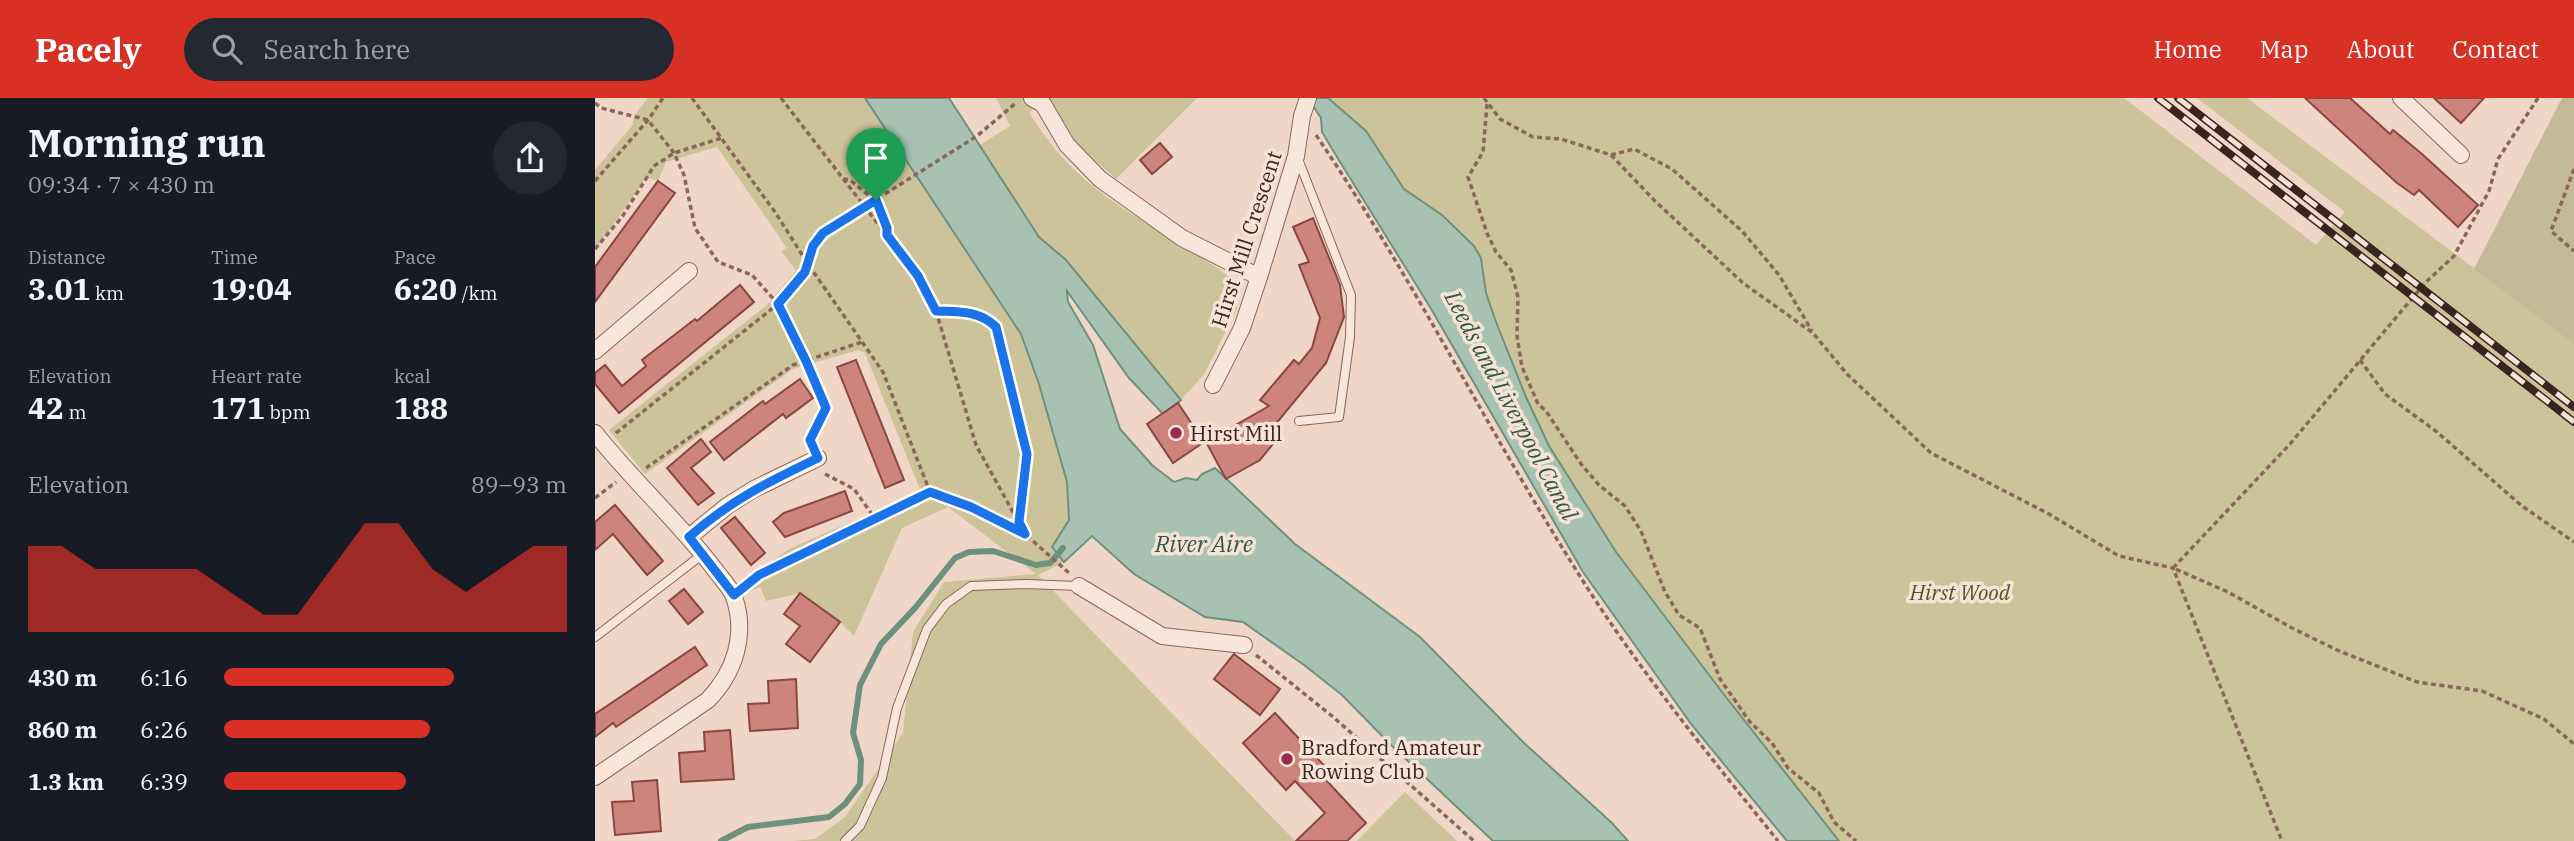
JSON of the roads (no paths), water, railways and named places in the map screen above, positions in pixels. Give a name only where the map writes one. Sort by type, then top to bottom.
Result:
[{"type":"street","points":[[1033,98],[1043,104],[1067,145],[1100,179],[1182,238],[1259,277]]},
{"type":"street","points":[[2401,98],[2461,155]]},
{"type":"street","name":"Hirst Mill Crescent","points":[[1213,385],[1242,328],[1259,277],[1297,156],[1305,105]]},
{"type":"street","points":[[595,351],[689,271]]},
{"type":"street","points":[[595,777],[697,709],[718,690],[727,677],[737,649],[739,618],[734,595],[703,554],[599,438]]},
{"type":"street","points":[[689,537],[727,506],[754,489],[818,458]]},
{"type":"street","points":[[1079,586],[1162,636],[1244,645]]},
{"type":"lane","points":[[1297,156],[1351,295],[1350,337],[1339,417],[1299,421]]},
{"type":"lane","points":[[595,638],[703,554]]},
{"type":"lane","points":[[845,841],[860,826],[882,778],[897,708],[927,629],[946,604],[971,586],[1079,586]]},
{"type":"water","name":"River Aire","points":[[865,98],[949,98],[1039,237],[1066,260],[1181,400],[1163,414],[1129,378],[1067,291],[1068,302],[1093,345],[1120,429],[1152,465],[1174,482],[1186,478],[1197,480],[1202,474],[1215,468],[1295,544],[1420,637],[1524,743],[1612,823],[1628,841],[1493,841],[1342,695],[1243,622],[1205,617],[1134,574],[1092,536],[1064,562],[1052,547],[1069,520],[1067,482],[1039,384],[1021,334]]},
{"type":"water","name":"Leeds and Liverpool Canal","points":[[1308,98],[1328,98],[1366,131],[1404,189],[1442,215],[1474,246],[1481,258],[1486,293],[1496,322],[1549,446],[1616,552],[1839,841],[1787,841],[1691,724],[1583,572],[1430,307],[1322,132],[1321,118]]},
{"type":"waterway","points":[[721,841],[748,827],[829,817],[845,804],[860,784],[861,760],[853,733],[860,685],[881,644],[915,608],[955,558],[969,552],[993,551],[1036,565],[1050,563],[1063,548]]},
{"type":"railway","points":[[2158,98],[2574,422]]},
{"type":"railway","points":[[2178,98],[2574,407]]},
{"type":"place","name":"Hirst Mill","points":[[1176,433]]},
{"type":"place","name":"Bradford Amateur Rowing Club","points":[[1287,759]]},
{"type":"park label","name":"Hirst Wood","points":[[1960,592]]}]
